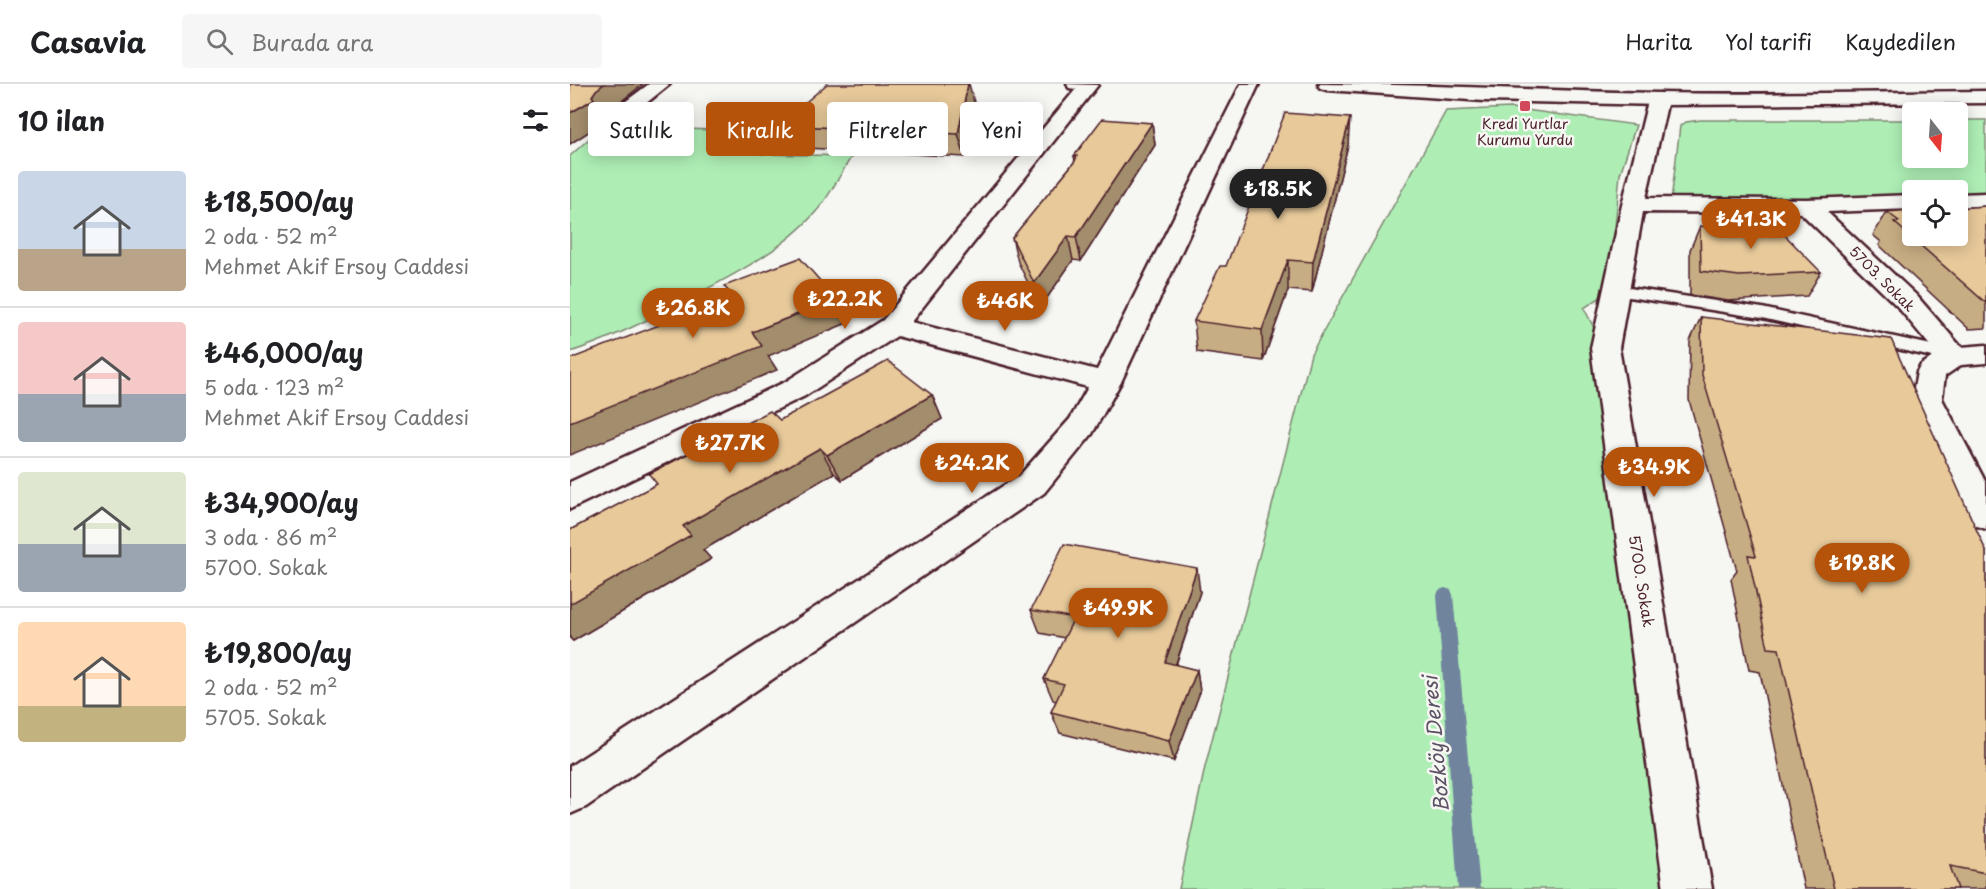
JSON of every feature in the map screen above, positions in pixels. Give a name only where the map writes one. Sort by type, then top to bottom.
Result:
[{"type":"street","points":[[637,102],[662,84]]},
{"type":"street","points":[[570,496],[795,389],[893,326],[1089,85],[1076,84]]},
{"type":"street","points":[[570,792],[1032,484],[1081,426],[1106,382],[1250,84]]},
{"type":"street","points":[[1327,84],[1484,95],[1661,99],[1986,97]]},
{"type":"street","name":"5700. Sokak","points":[[1661,99],[1657,105],[1633,205],[1605,348],[1688,889]]},
{"type":"street","points":[[1968,201],[1986,200]]},
{"type":"street","points":[[1633,205],[1807,206],[1902,202]]},
{"type":"street","name":"5703. Sokak","points":[[1807,206],[1907,301],[1953,356]]},
{"type":"street","points":[[893,326],[1106,382]]},
{"type":"street","points":[[1986,354],[1953,356],[1931,372],[1927,399],[1986,516]]},
{"type":"lane","points":[[1616,291],[1762,313],[1953,356]]},
{"type":"green space","points":[[1511,108],[1636,125],[1620,174],[1613,249],[1604,295],[1584,308],[1594,328],[1625,479],[1680,889],[1179,889],[1205,767],[1311,354],[1446,111]]},
{"type":"green space","points":[[1701,120],[1902,120],[1902,168],[1968,168],[1968,120],[1986,120],[1986,193],[1968,194],[1968,180],[1902,180],[1902,195],[1671,201],[1680,126],[1686,122]]},
{"type":"green space","points":[[694,129],[706,130],[706,156],[852,156],[823,203],[810,219],[760,259],[658,315],[570,352],[570,156],[588,140],[588,156],[694,156]]},
{"type":"building","points":[[570,84],[604,84],[592,96],[594,99],[570,113]]},
{"type":"building","points":[[827,84],[968,84],[964,102],[960,102],[958,134],[948,133],[948,102],[827,102],[827,127],[815,127],[815,102],[806,102]]},
{"type":"building","points":[[1285,113],[1350,118],[1313,262],[1288,260],[1262,330],[1194,321],[1220,266],[1226,266]]},
{"type":"building","points":[[1102,119],[1152,123],[1076,237],[1068,236],[1034,283],[1012,238],[1075,161],[1077,156],[1074,156]]},
{"type":"building","points":[[1986,206],[1986,303],[1921,246],[1968,246],[1968,207]]},
{"type":"building","points":[[1902,211],[1902,229],[1894,222],[1899,221],[1887,212]]},
{"type":"building","points":[[1735,214],[1757,220],[1769,219],[1821,272],[1739,276],[1701,271],[1700,226],[1725,229]]},
{"type":"building","points":[[800,258],[836,299],[752,332],[762,346],[570,422],[570,359],[733,297],[724,286]]},
{"type":"building","points":[[1701,317],[1891,339],[1986,551],[1986,873],[1950,866],[1958,889],[1834,889],[1779,649],[1768,648],[1748,555],[1756,556],[1702,375]]},
{"type":"building","points":[[888,361],[932,395],[827,455],[820,448],[683,526],[691,535],[570,604],[570,530],[657,484],[649,474],[770,411],[780,420]]},
{"type":"building","points":[[1064,544],[1197,568],[1165,662],[1197,670],[1169,741],[1051,712],[1064,684],[1044,679],[1074,618],[1031,610]]},
{"type":"waterway","name":"Bozköy Deresi","points":[[1445,595],[1469,889]]},
{"type":"place","name":"Kredi Yurtlar Kurumu Yurdu","points":[[1525,106]]}]
